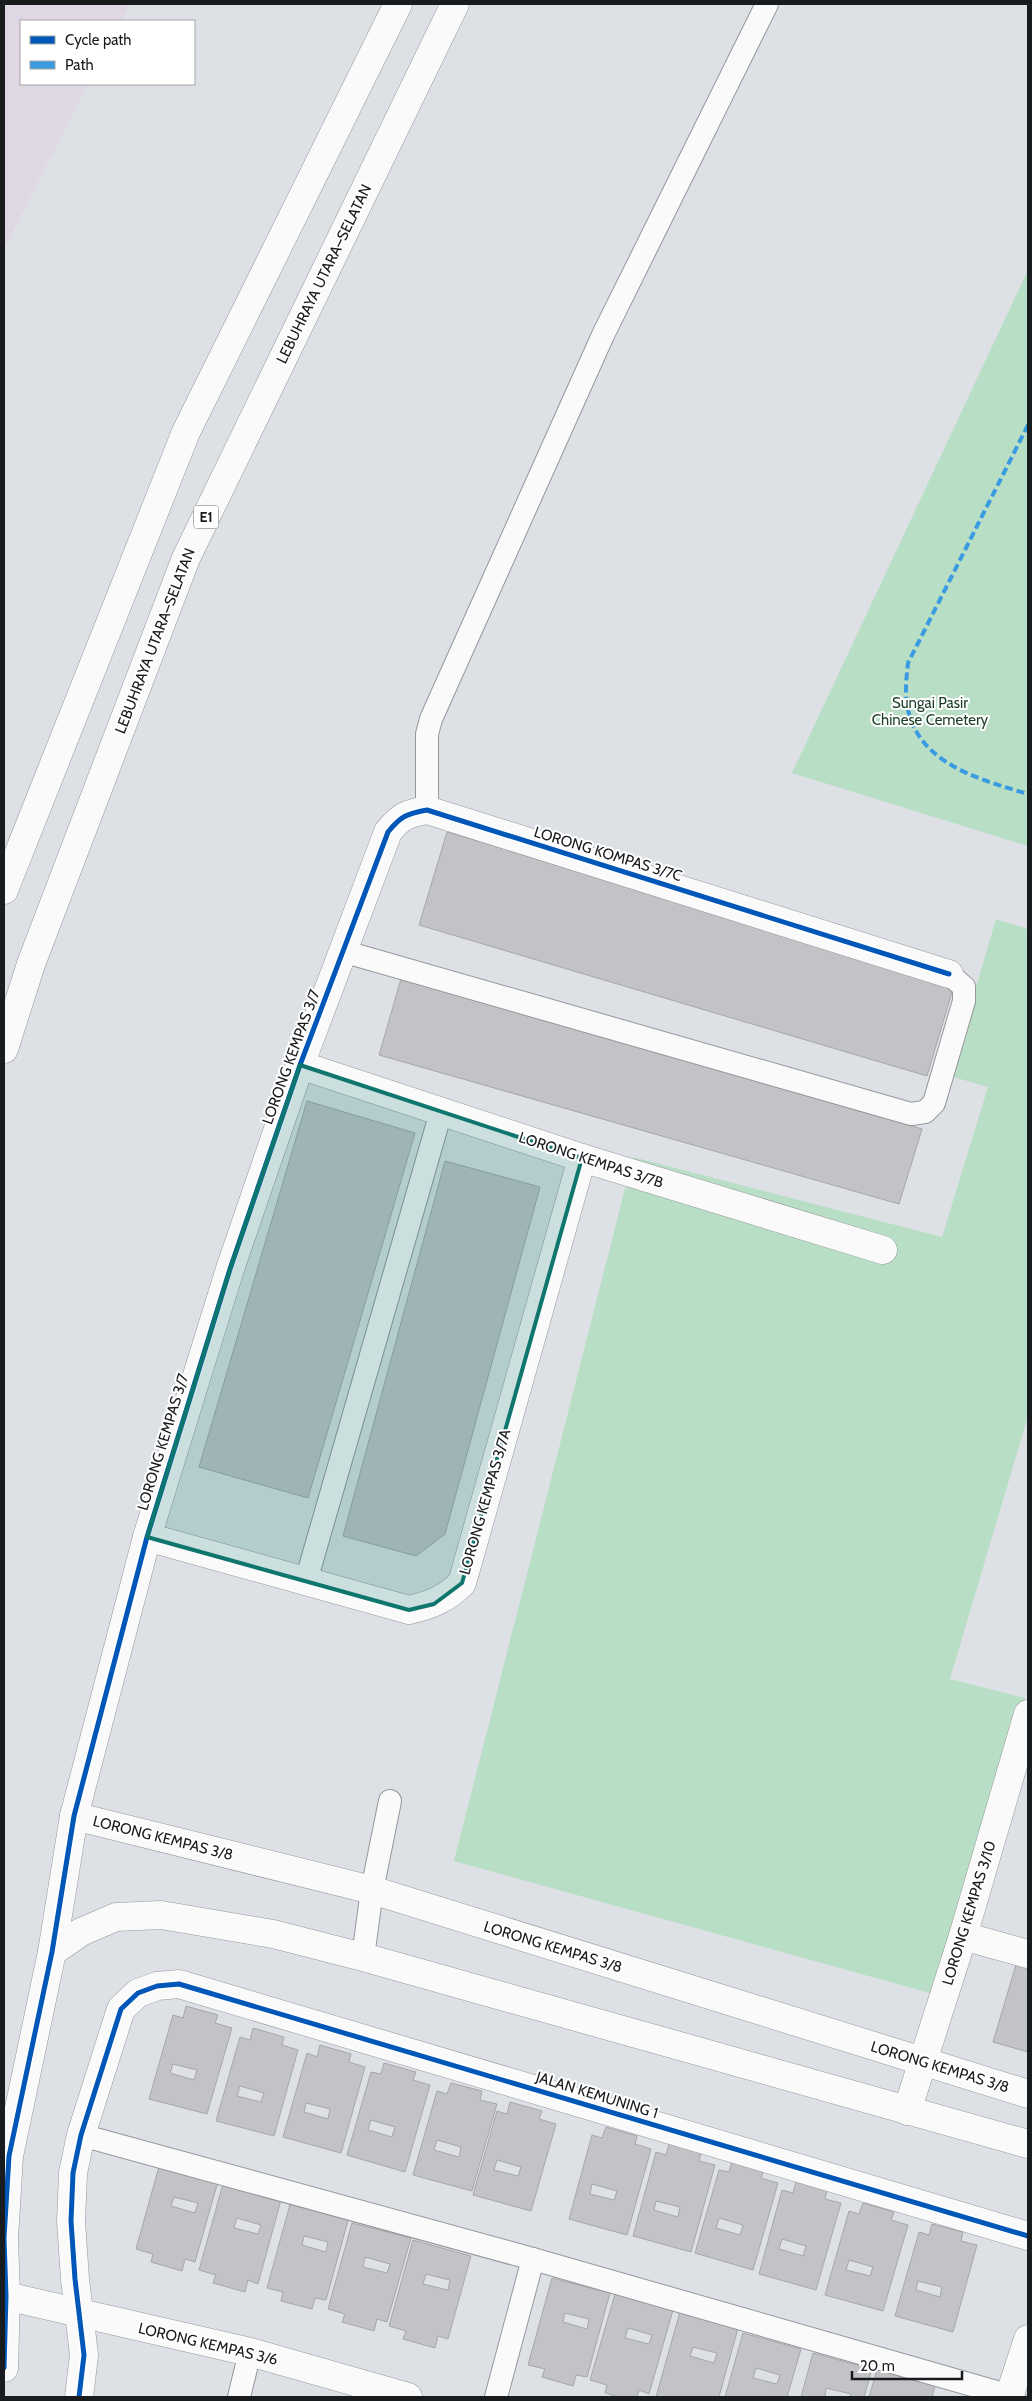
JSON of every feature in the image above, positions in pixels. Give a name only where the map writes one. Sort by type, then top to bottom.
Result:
[{"type":"main road","points":[[4,890],[186,432],[398,4]]},
{"type":"main road","name":"LEBUHRAYA UTARA–SELATAN","points":[[4,1049],[31,964],[186,558],[455,4]]},
{"type":"main road","points":[[342,951],[388,832],[399,819],[410,813],[427,810]]},
{"type":"main road","name":"LORONG KOMPAS 3/7C","points":[[427,810],[949,974]]},
{"type":"main road","name":"LORONG KEMPAS 3/7","points":[[4,2368],[6,2296],[4,2238],[9,2156],[52,1952],[74,1816],[147,1537],[230,1269],[300,1065],[342,951]]},
{"type":"main road","name":"LORONG KEMPAS 3/7B","points":[[300,1065],[582,1158],[884,1250]]},
{"type":"main road","name":"LORONG KEMPAS 3/7A","points":[[147,1537],[409,1610],[434,1604],[451,1594],[462,1583],[582,1158]]},
{"type":"main road","name":"LORONG KEMPAS 3/10","points":[[906,2112],[963,1936],[1018,1785],[1028,1714]]},
{"type":"main road","name":"LORONG KEMPAS 3/8","points":[[74,1816],[372,1890],[1028,2094]]},
{"type":"main road","points":[[52,1952],[82,1932],[116,1917],[161,1915],[273,1934],[363,1957],[906,2112],[1028,2144]]},
{"type":"main road","points":[[963,1936],[1028,1954]]},
{"type":"main road","name":"JALAN KEMUNING 1","points":[[81,2135],[121,2009],[138,1993],[157,1986],[179,1984],[1028,2236]]},
{"type":"main road","points":[[79,2397],[84,2355],[78,2314],[71,2221],[73,2174],[81,2135]]},
{"type":"main road","name":"LORONG KEMPAS 3/6","points":[[6,2296],[250,2352],[408,2397]]},
{"type":"main road","points":[[1011,2397],[1028,2339]]},
{"type":"lane","points":[[427,810],[427,734],[431,719],[603,335],[767,4]]},
{"type":"lane","points":[[342,951],[911,1114],[925,1112],[934,1103],[964,1002],[964,987],[949,974]]},
{"type":"lane","points":[[306,1581],[441,1112]]},
{"type":"lane","points":[[363,1957],[372,1890],[390,1801]]},
{"type":"lane","points":[[81,2135],[533,2259],[1011,2397]]},
{"type":"lane","points":[[496,2397],[533,2259]]},
{"type":"lane","points":[[239,2397],[250,2352]]},
{"type":"highlighted area","points":[[300,1065],[582,1158],[462,1583],[434,1604],[409,1610],[147,1537],[230,1269]]},
{"type":"shaded area","points":[[4,4],[130,4],[122,20],[20,20],[20,85],[87,85],[4,249]]},
{"type":"green space","name":"Sungai Pasir Chinese Cemetery","points":[[1028,270],[1028,846],[792,773]]},
{"type":"green space","points":[[996,919],[1028,929],[1028,1416],[950,1679],[1025,1698],[937,1995],[454,1861],[633,1157],[942,1237],[988,1087],[950,1076]]},
{"type":"building","points":[[447,832],[955,982],[927,1076],[419,925]]},
{"type":"building","points":[[401,979],[922,1129],[899,1204],[379,1055]]},
{"type":"building","points":[[307,1101],[415,1133],[308,1498],[199,1467]]},
{"type":"building","points":[[445,1161],[540,1187],[445,1534],[416,1556],[343,1536]]},
{"type":"building","points":[[1018,1958],[1028,1962],[1028,2052],[993,2042]]},
{"type":"building","points":[[186,2006],[218,2015],[215,2023],[232,2028],[207,2114],[149,2099],[173,2015],[183,2018]],"holes":[[[173,2064],[197,2070],[194,2080],[170,2073]]]},
{"type":"building","points":[[253,2028],[284,2037],[282,2045],[298,2050],[274,2136],[216,2121],[240,2037],[250,2040]],"holes":[[[240,2086],[264,2093],[261,2102],[237,2096]]]},
{"type":"building","points":[[320,2045],[351,2054],[349,2062],[365,2067],[341,2153],[283,2137],[307,2053],[317,2057]],"holes":[[[306,2103],[330,2109],[328,2119],[304,2112]]]},
{"type":"building","points":[[384,2063],[416,2072],[413,2080],[430,2085],[405,2172],[347,2155],[371,2072],[381,2074]],"holes":[[[371,2120],[395,2127],[392,2137],[368,2130]]]},
{"type":"building","points":[[451,2083],[482,2091],[480,2100],[497,2104],[472,2191],[413,2175],[437,2091],[447,2094]],"holes":[[[437,2140],[461,2147],[459,2157],[434,2150]]]},
{"type":"building","points":[[510,2102],[542,2111],[539,2119],[556,2124],[531,2211],[473,2195],[497,2111],[507,2114]],"holes":[[[497,2160],[521,2167],[518,2176],[494,2170]]]},
{"type":"building","points":[[606,2127],[637,2136],[635,2144],[651,2149],[627,2235],[569,2219],[592,2135],[602,2138]],"holes":[[[592,2184],[617,2191],[614,2200],[590,2194]]]},
{"type":"building","points":[[669,2144],[701,2152],[699,2161],[715,2165],[691,2252],[633,2236],[656,2152],[666,2155]],"holes":[[[656,2201],[680,2207],[678,2217],[654,2210]]]},
{"type":"building","points":[[732,2161],[764,2170],[761,2178],[778,2183],[753,2270],[695,2253],[719,2170],[729,2172]],"holes":[[[719,2218],[743,2225],[740,2235],[716,2228]]]},
{"type":"building","points":[[160,2163],[219,2178],[195,2262],[185,2259],[182,2271],[151,2262],[153,2254],[136,2249]],"holes":[[[174,2197],[198,2203],[195,2213],[171,2206]]]},
{"type":"building","points":[[796,2182],[827,2190],[825,2199],[841,2203],[816,2290],[759,2274],[782,2190],[793,2193]],"holes":[[[782,2239],[806,2246],[803,2256],[779,2249]]]},
{"type":"building","points":[[223,2184],[281,2200],[258,2284],[248,2280],[245,2292],[213,2283],[216,2275],[199,2270]],"holes":[[[237,2218],[261,2225],[258,2234],[234,2228]]]},
{"type":"building","points":[[291,2201],[349,2217],[326,2300],[315,2298],[312,2309],[281,2301],[283,2292],[267,2288]],"holes":[[[304,2236],[328,2242],[326,2252],[302,2245]]]},
{"type":"building","points":[[863,2203],[894,2212],[891,2220],[908,2225],[883,2311],[825,2295],[849,2211],[859,2214]],"holes":[[[849,2260],[873,2267],[870,2276],[846,2270]]]},
{"type":"building","points":[[352,2223],[411,2238],[387,2322],[377,2319],[374,2331],[342,2322],[345,2314],[328,2309]],"holes":[[[365,2257],[390,2264],[387,2273],[363,2267]]]},
{"type":"building","points":[[932,2224],[963,2232],[961,2241],[977,2245],[953,2332],[895,2316],[919,2232],[929,2235]],"holes":[[[918,2281],[942,2287],[940,2297],[916,2290]]]},
{"type":"building","points":[[413,2240],[471,2256],[448,2339],[438,2336],[435,2348],[403,2339],[406,2331],[389,2326]],"holes":[[[426,2274],[450,2280],[448,2290],[423,2284]]]},
{"type":"building","points":[[552,2278],[610,2293],[587,2377],[576,2375],[573,2386],[542,2377],[545,2369],[528,2365]],"holes":[[[565,2313],[589,2319],[587,2329],[563,2322]]]},
{"type":"building","points":[[615,2294],[673,2310],[649,2394],[639,2390],[637,2397],[619,2397],[605,2393],[607,2385],[590,2380]],"holes":[[[628,2328],[652,2335],[649,2344],[625,2338]]]},
{"type":"building","points":[[680,2312],[738,2328],[719,2397],[656,2397]],"holes":[[[693,2347],[717,2353],[714,2363],[690,2356]]]},
{"type":"building","points":[[743,2333],[801,2349],[787,2397],[725,2397]],"holes":[[[756,2368],[780,2375],[777,2384],[753,2378]]]},
{"type":"building","points":[[813,2353],[872,2369],[864,2397],[850,2397],[851,2394],[826,2388],[825,2397],[801,2397]]},
{"type":"building","points":[[877,2370],[935,2386],[932,2397],[869,2397]]},
{"type":"marked path","points":[[1028,425],[908,663],[906,680],[909,714],[917,734],[930,749],[966,773],[1028,794]]},
{"type":"cycle path","points":[[4,2368],[6,2296],[4,2238],[9,2156],[52,1952],[74,1816],[147,1537],[230,1269],[300,1065],[388,832],[404,816],[427,810],[949,974]]},
{"type":"cycle path","points":[[79,2397],[84,2355],[75,2279],[71,2221],[73,2173],[81,2135],[121,2009],[138,1993],[157,1986],[179,1984],[1028,2236]]}]
